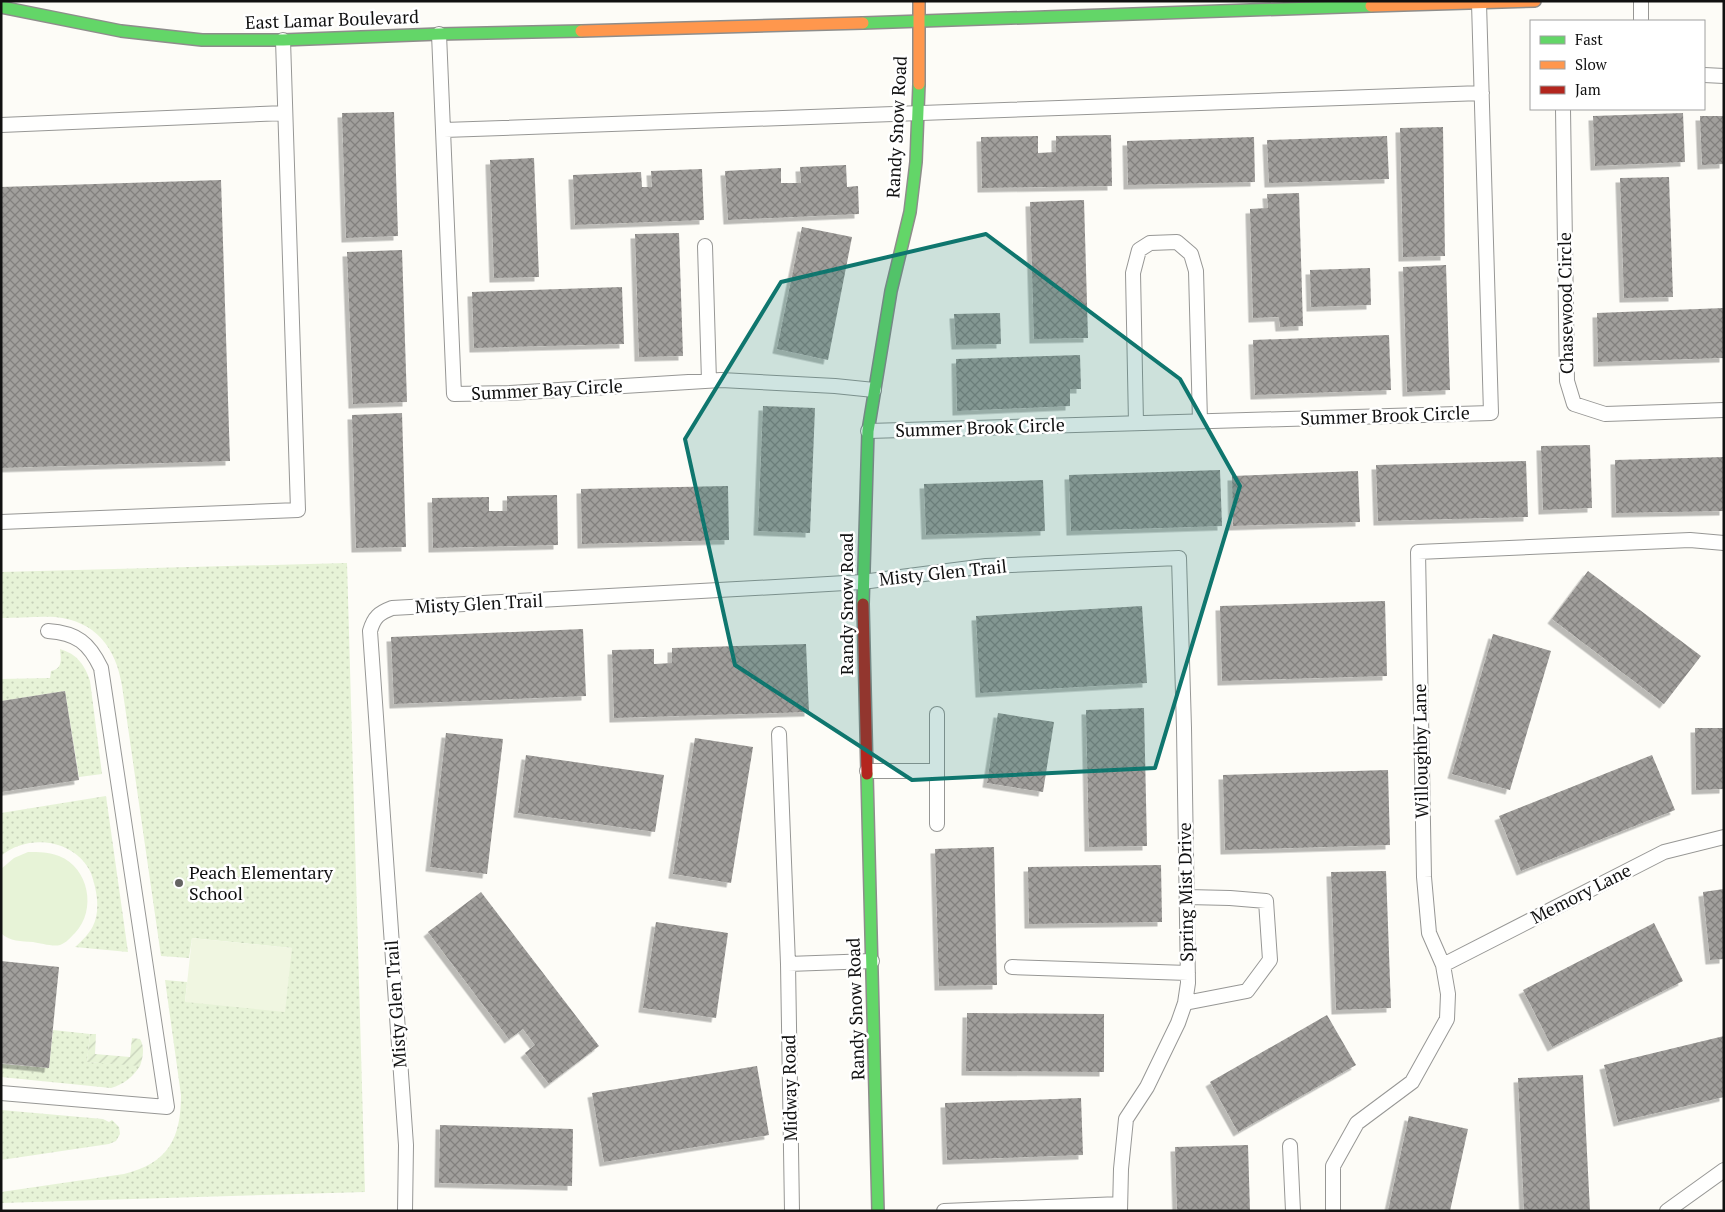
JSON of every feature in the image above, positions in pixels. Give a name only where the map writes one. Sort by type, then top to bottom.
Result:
[{"type":"main road","name":"Randy Snow Road","points":[[878,1211],[862,582],[868,431],[891,291],[910,212],[916,162],[919,113],[919,1]]},
{"type":"main road","name":"East Lamar Boulevard","points":[[1,7],[121,31],[193,39],[283,40],[439,34],[701,29],[1536,1]]},
{"type":"lane","points":[[1641,1],[1642,20]]},
{"type":"lane","name":"Summer Brook Circle","points":[[868,431],[1492,413],[1480,3]]},
{"type":"lane","name":"Summer Bay Circle","points":[[439,34],[454,394],[520,393],[709,381],[790,383],[874,390]]},
{"type":"lane","points":[[1,522],[298,510],[283,40]]},
{"type":"lane","points":[[1705,75],[1724,76]]},
{"type":"lane","points":[[444,130],[1482,93]]},
{"type":"lane","name":"Chasewood Circle","points":[[1563,110],[1567,381],[1574,404],[1605,414],[1724,410]]},
{"type":"lane","points":[[1,125],[285,113]]},
{"type":"lane","points":[[1136,423],[1133,273],[1139,250],[1150,243],[1168,242],[1177,242],[1191,254],[1196,271],[1200,422]]},
{"type":"lane","points":[[705,246],[709,381]]},
{"type":"lane","name":"Willoughby Lane","points":[[1333,1211],[1333,1166],[1357,1123],[1412,1082],[1447,1019],[1448,994],[1443,965],[1429,933],[1424,877],[1418,552],[1690,540],[1724,543]]},
{"type":"lane","name":"Misty Glen Trail","points":[[404,1211],[406,1146],[370,631],[373,621],[379,613],[392,608],[862,582],[986,566],[1179,558]]},
{"type":"lane","name":"Spring Mist Drive","points":[[1120,1207],[1122,1147],[1126,1119],[1147,1087],[1178,1023],[1185,1003],[1188,973],[1179,558]]},
{"type":"lane","points":[[1,1093],[167,1107],[101,668],[87,644],[75,636],[48,631]]},
{"type":"lane","points":[[937,714],[937,824]]},
{"type":"lane","name":"Midway Road","points":[[779,734],[788,964],[792,1211]]},
{"type":"lane","points":[[867,771],[937,770]]},
{"type":"lane","name":"Memory Lane","points":[[1443,965],[1664,852],[1724,837]]},
{"type":"lane","points":[[1185,1003],[1247,991],[1270,960],[1266,901],[1187,897]]},
{"type":"lane","points":[[788,964],[872,961]]},
{"type":"lane","points":[[1012,967],[1188,973]]},
{"type":"lane","points":[[1290,1146],[1293,1211]]},
{"type":"lane","points":[[1667,1211],[1724,1170]]},
{"type":"lane","points":[[944,1211],[1120,1207]]},
{"type":"highlighted area","points":[[986,234],[1180,379],[1240,486],[1155,768],[912,780],[735,665],[685,439],[781,282]]},
{"type":"green space","name":"Peach Elementary School","points":[[347,563],[365,1192],[1,1203],[1,1192],[124,1174],[139,1169],[161,1156],[175,1136],[181,1095],[165,980],[187,982],[185,1002],[292,948],[192,938],[189,958],[161,956],[122,686],[115,660],[102,639],[82,624],[55,617],[1,618],[1,572]]},
{"type":"green space","points":[[60,649],[80,661],[90,681],[102,774],[79,777],[65,691],[1,701],[1,679],[50,678],[51,671],[59,666]]},
{"type":"green space","points":[[106,796],[128,952],[75,947],[93,926],[97,905],[96,890],[91,873],[84,862],[74,853],[50,843],[37,842],[24,844],[1,856],[1,813]]},
{"type":"green space","points":[[28,852],[48,853],[59,856],[77,870],[83,880],[88,902],[86,913],[82,924],[75,933],[60,945],[16,940],[8,938],[1,933],[1,869],[14,858]]},
{"type":"green space","points":[[192,938],[292,948],[285,1012],[185,1002]]},
{"type":"green space","points":[[53,1030],[90,1034],[87,1062],[140,1066],[127,1080],[111,1088],[1,1077],[1,1064],[49,1068]]},
{"type":"green space","points":[[90,1034],[96,1034],[95,1054],[130,1057],[132,1038],[140,1039],[143,1045],[143,1052],[140,1066],[87,1062]]},
{"type":"green space","points":[[1,1110],[103,1119],[109,1122],[112,1120],[119,1127],[120,1134],[116,1141],[109,1144],[1,1160]]},
{"type":"building","points":[[394,112],[398,236],[346,238],[342,113]]},
{"type":"building","points":[[1683,113],[1685,162],[1595,166],[1593,116]]},
{"type":"building","points":[[1700,116],[1724,116],[1724,164],[1702,165]]},
{"type":"building","points":[[1443,127],[1445,256],[1403,257],[1400,128]]},
{"type":"building","points":[[1111,135],[1112,186],[982,188],[981,137],[1038,136],[1038,153],[1056,152],[1056,136]]},
{"type":"building","points":[[1387,136],[1389,179],[1269,183],[1267,140]]},
{"type":"building","points":[[1254,137],[1255,182],[1128,185],[1127,141]]},
{"type":"building","points":[[534,158],[539,277],[494,278],[490,160]]},
{"type":"building","points":[[846,165],[847,187],[858,186],[859,214],[728,220],[725,171],[781,168],[781,183],[801,183],[800,167]]},
{"type":"building","points":[[702,169],[704,220],[575,225],[573,175],[641,172],[642,187],[652,187],[651,171]]},
{"type":"building","points":[[1669,177],[1673,297],[1624,298],[1620,178]]},
{"type":"building","points":[[221,180],[230,461],[1,468],[1,187]]},
{"type":"building","points":[[1299,193],[1303,326],[1280,327],[1279,317],[1253,318],[1250,209],[1268,208],[1267,194]]},
{"type":"building","points":[[1084,200],[1088,338],[1034,339],[1030,202]]},
{"type":"building","points":[[802,227],[852,237],[828,360],[777,349]]},
{"type":"building","points":[[679,233],[683,356],[639,357],[635,234]]},
{"type":"building","points":[[402,250],[407,402],[353,404],[347,252]]},
{"type":"building","points":[[1446,265],[1450,390],[1407,392],[1403,267]]},
{"type":"building","points":[[1370,268],[1371,305],[1311,307],[1310,270]]},
{"type":"building","points":[[622,287],[624,344],[474,348],[472,292]]},
{"type":"building","points":[[1724,308],[1724,358],[1598,362],[1597,313]]},
{"type":"building","points":[[1000,313],[1001,344],[956,345],[954,314]]},
{"type":"building","points":[[1389,335],[1391,390],[1255,395],[1253,340]]},
{"type":"building","points":[[1080,355],[1081,389],[1070,389],[1070,406],[957,411],[956,359]]},
{"type":"building","points":[[763,406],[815,408],[810,533],[758,531]]},
{"type":"building","points":[[402,413],[406,547],[356,548],[352,415]]},
{"type":"building","points":[[1590,445],[1592,508],[1543,510],[1541,446]]},
{"type":"building","points":[[1724,457],[1724,511],[1616,513],[1615,460]]},
{"type":"building","points":[[1526,461],[1528,517],[1378,521],[1376,465]]},
{"type":"building","points":[[1220,470],[1222,526],[1071,531],[1069,475]]},
{"type":"building","points":[[1358,471],[1360,522],[1233,526],[1232,476]]},
{"type":"building","points":[[1043,480],[1045,531],[926,535],[924,484]]},
{"type":"building","points":[[728,486],[729,540],[582,544],[581,489]]},
{"type":"building","points":[[557,495],[558,545],[433,548],[432,498],[489,497],[489,511],[507,511],[507,496]]},
{"type":"building","points":[[1588,571],[1701,656],[1664,704],[1552,619]]},
{"type":"building","points":[[1385,601],[1387,676],[1222,681],[1220,606]]},
{"type":"building","points":[[1142,606],[1147,683],[980,693],[976,616]]},
{"type":"building","points":[[583,629],[586,696],[394,704],[391,637]]},
{"type":"building","points":[[1493,634],[1551,651],[1510,790],[1452,774]]},
{"type":"building","points":[[806,644],[809,712],[614,718],[612,650],[654,649],[654,664],[672,663],[672,648]]},
{"type":"building","points":[[65,691],[79,780],[1,792],[1,701]]},
{"type":"building","points":[[1144,708],[1147,846],[1089,847],[1086,710]]},
{"type":"building","points":[[998,713],[1054,722],[1043,792],[987,783]]},
{"type":"building","points":[[1695,728],[1724,728],[1724,789],[1696,790]]},
{"type":"building","points":[[446,733],[503,739],[487,874],[430,867]]},
{"type":"building","points":[[695,738],[753,747],[731,883],[673,874]]},
{"type":"building","points":[[526,755],[664,775],[655,832],[518,813]]},
{"type":"building","points":[[1652,755],[1675,810],[1521,871],[1499,816]]},
{"type":"building","points":[[1388,770],[1390,845],[1225,850],[1223,775]]},
{"type":"building","points":[[994,847],[997,985],[939,986],[935,849]]},
{"type":"building","points":[[1161,865],[1162,922],[1029,924],[1028,867]]},
{"type":"building","points":[[1386,871],[1391,1008],[1336,1010],[1331,872]]},
{"type":"building","points":[[1724,889],[1724,959],[1710,960],[1703,892]]},
{"type":"building","points":[[481,892],[599,1046],[549,1084],[525,1053],[535,1045],[523,1029],[509,1039],[428,932]]},
{"type":"building","points":[[656,922],[728,933],[716,1018],[643,1008]]},
{"type":"building","points":[[1654,923],[1683,981],[1552,1047],[1523,990]]},
{"type":"building","points":[[1,961],[59,967],[49,1068],[1,1063]]},
{"type":"building","points":[[967,1013],[1104,1014],[1104,1072],[966,1071]]},
{"type":"building","points":[[1327,1015],[1356,1065],[1238,1132],[1210,1082]]},
{"type":"building","points":[[1724,1036],[1724,1097],[1618,1122],[1604,1065]]},
{"type":"building","points":[[757,1066],[769,1135],[604,1162],[592,1093]]},
{"type":"building","points":[[1583,1075],[1590,1211],[1524,1211],[1518,1078]]},
{"type":"building","points":[[1081,1098],[1083,1155],[947,1160],[945,1103]]},
{"type":"building","points":[[1409,1116],[1468,1129],[1450,1211],[1388,1211]]},
{"type":"building","points":[[440,1125],[573,1129],[572,1186],[439,1183]]},
{"type":"building","points":[[1248,1145],[1250,1211],[1177,1211],[1175,1147]]},
{"type":"traffic: fast","points":[[863,23],[1371,6]]},
{"type":"traffic: fast","points":[[1,7],[121,31],[202,40],[283,40],[581,31]]},
{"type":"traffic: fast","points":[[863,604],[868,431],[891,291],[910,212],[916,162],[919,84]]},
{"type":"traffic: fast","points":[[867,774],[878,1211]]},
{"type":"traffic: slow","points":[[919,1],[919,84]]},
{"type":"traffic: slow","points":[[1371,6],[1535,1]]},
{"type":"traffic: slow","points":[[581,31],[863,23]]},
{"type":"traffic: jam","points":[[863,604],[867,774]]},
{"type":"place","name":"Peach Elementary School","points":[[179,883]]}]
